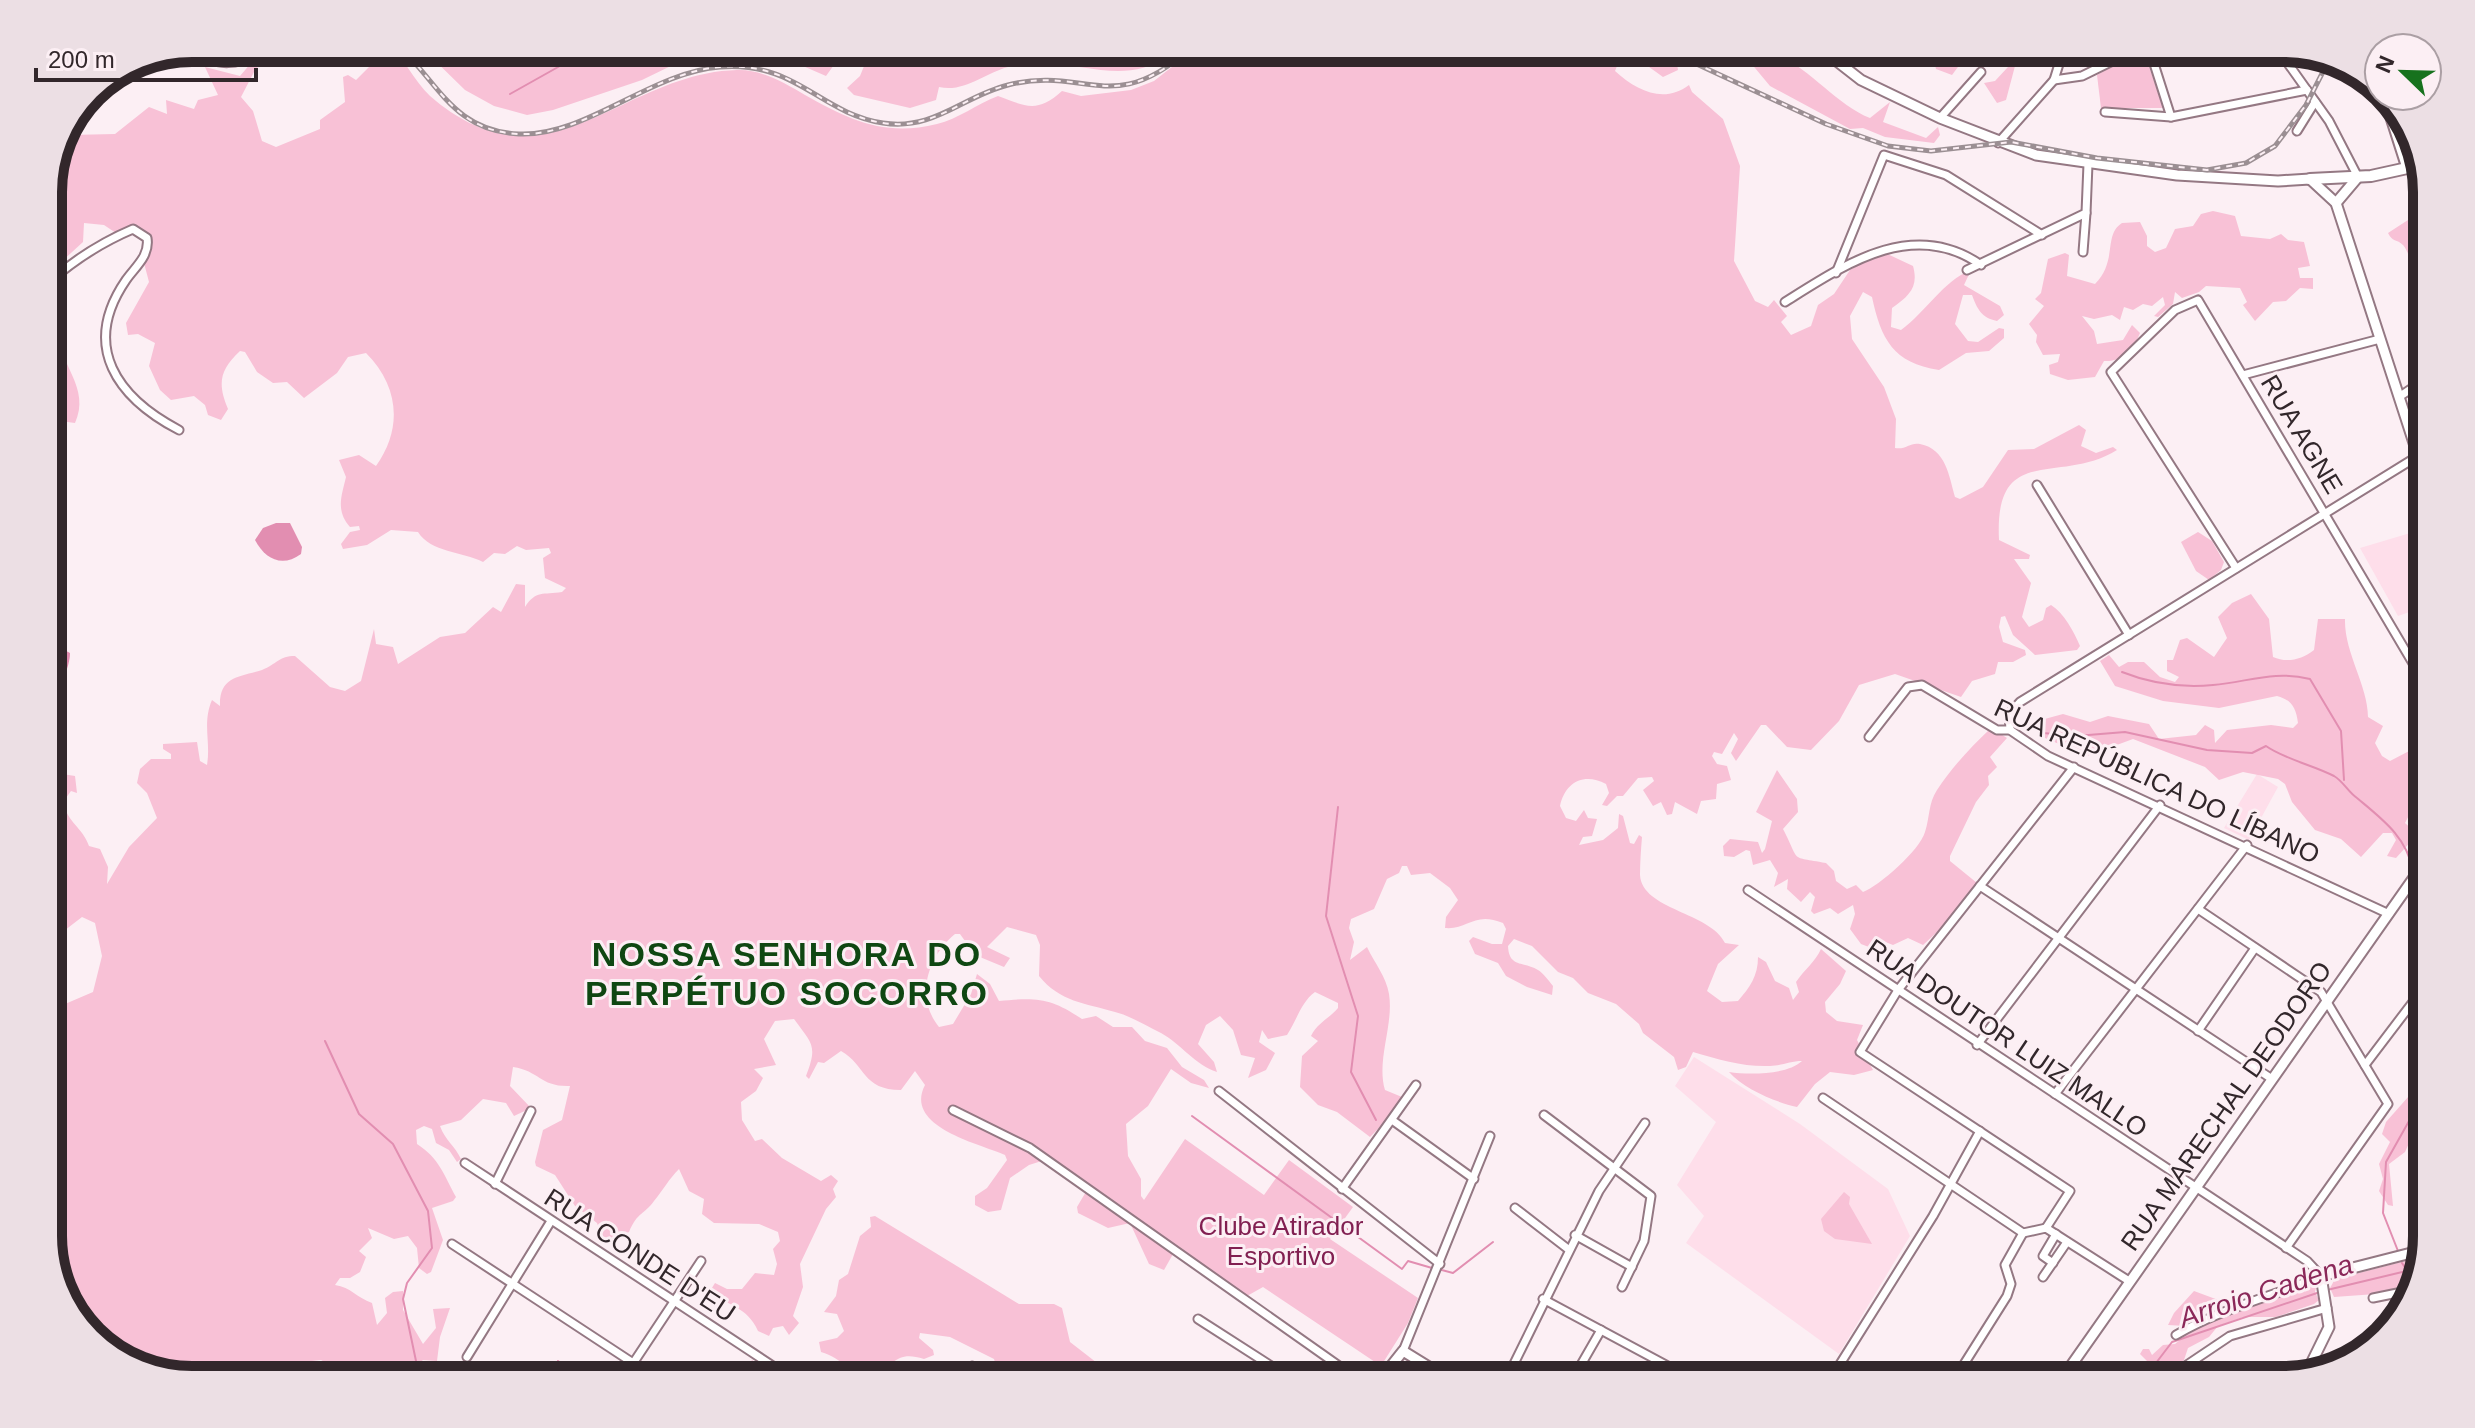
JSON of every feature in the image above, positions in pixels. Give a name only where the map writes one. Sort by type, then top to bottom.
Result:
[{"type":"main road","points":[[2310,179],[2358,177],[2410,167]]},
{"type":"street","points":[[1838,62],[1861,80],[1940,118],[1998,143],[2036,155],[2177,175],[2278,181],[2310,179],[2336,203],[2413,440]]},
{"type":"street","points":[[1998,143],[2054,80],[2060,62]]},
{"type":"street","points":[[2054,80],[2082,76],[2110,62]]},
{"type":"street","points":[[2153,62],[2171,117]]},
{"type":"street","points":[[2287,62],[2315,102],[2358,177],[2336,203]]},
{"type":"street","points":[[1940,118],[1981,72]]},
{"type":"street","points":[[2105,112],[2171,117],[2307,90]]},
{"type":"street","points":[[2297,131],[2315,102]]},
{"type":"street","points":[[2390,119],[2406,168]]},
{"type":"street","points":[[1836,273],[1884,155],[1946,175],[2042,235]]},
{"type":"street","points":[[2083,252],[2088,164]]},
{"type":"street","points":[[1967,270],[2086,213]]},
{"type":"street","points":[[62,271],[84,252],[133,229],[147,238],[146,254],[120,291],[109,322],[105,348],[108,360],[132,400],[179,430]]},
{"type":"street","points":[[1785,302],[1883,248],[1904,245],[1955,250],[1981,265]]},
{"type":"street","name":"RUA AGNE","points":[[2236,568],[2111,372],[2175,310],[2198,300],[2413,663]]},
{"type":"street","points":[[2243,375],[2380,339]]},
{"type":"street","points":[[2399,397],[2413,388]]},
{"type":"street","points":[[2010,730],[2009,714],[2020,702],[2413,459]]},
{"type":"street","points":[[2037,485],[2129,635]]},
{"type":"street","name":"RUA REPÚBLICA DO LÍBANO","points":[[1869,737],[1908,687],[1922,685],[1997,730],[2010,730],[2038,751],[2247,845],[2389,914]]},
{"type":"street","points":[[2046,1228],[2070,1191],[1860,1052],[1898,990],[2074,767]]},
{"type":"street","points":[[1977,1045],[2160,805]]},
{"type":"street","points":[[2055,1094],[2247,845]]},
{"type":"street","name":"RUA MARECHAL DEODORO","points":[[2071,1366],[2413,879]]},
{"type":"street","points":[[1980,886],[2057,940],[2272,1079]]},
{"type":"street","name":"RUA DOUTOR LUIZ MALLO","points":[[1748,890],[2316,1268],[2321,1278]]},
{"type":"street","points":[[2198,909],[2321,992],[2388,1104],[2286,1248]]},
{"type":"street","points":[[2198,1031],[2255,948]]},
{"type":"street","points":[[2365,1065],[2413,1002]]},
{"type":"street","points":[[1342,1189],[1416,1085]]},
{"type":"street","points":[[1219,1091],[1440,1264]]},
{"type":"street","points":[[1823,1098],[2023,1233],[2046,1228],[2129,1281]]},
{"type":"street","points":[[953,1110],[1030,1148],[1339,1366]]},
{"type":"street","points":[[495,1184],[531,1111]]},
{"type":"street","points":[[1544,1115],[1651,1196],[1644,1241],[1622,1287]]},
{"type":"street","points":[[1392,1120],[1474,1179]]},
{"type":"street","points":[[1512,1366],[1575,1235],[1613,1168],[1645,1123]]},
{"type":"street","points":[[1839,1366],[1950,1186],[1980,1131]]},
{"type":"street","points":[[1391,1366],[1403,1351],[1490,1136]]},
{"type":"street","name":"RUA CONDE D'EU","points":[[465,1163],[773,1366]]},
{"type":"street","points":[[1515,1208],[1568,1249]]},
{"type":"street","points":[[467,1357],[551,1221]]},
{"type":"street","points":[[1963,1366],[2007,1296],[2011,1284],[2005,1265],[2023,1233]]},
{"type":"street","points":[[2053,1263],[2043,1256],[2056,1234]]},
{"type":"street","points":[[1575,1235],[1632,1267]]},
{"type":"street","points":[[2043,1277],[2067,1242]]},
{"type":"street","points":[[452,1244],[638,1366]]},
{"type":"street","points":[[2176,1335],[2225,1309],[2412,1253]]},
{"type":"street","points":[[631,1366],[701,1261]]},
{"type":"street","points":[[2312,1363],[2327,1332],[2327,1308],[2321,1278]]},
{"type":"street","points":[[2373,1298],[2400,1292]]},
{"type":"street","points":[[1543,1299],[1668,1366]]},
{"type":"street","points":[[2185,1366],[2230,1336],[2327,1308]]},
{"type":"street","points":[[1198,1319],[1271,1366]]},
{"type":"street","points":[[1580,1366],[1601,1330]]},
{"type":"street","points":[[1403,1351],[1427,1366]]},
{"type":"shaded area","points":[[276,523],[290,523],[302,547],[301,554],[281,561],[259,547],[255,540],[263,528]]},
{"type":"shaded area","points":[[2413,532],[2413,611],[2398,616],[2360,548]]},
{"type":"shaded area","points":[[62,649],[70,653],[62,680]]},
{"type":"shaded area","points":[[2257,774],[2278,787],[2249,840],[2224,828]]},
{"type":"shaded area","points":[[1694,1057],[1800,1124],[1888,1189],[1910,1236],[1839,1354],[1686,1243],[1704,1216],[1677,1185],[1716,1122],[1675,1086]]},
{"type":"green space","name":"Clube Atirador Esportivo","points":[[252,62],[263,62],[255,70],[241,97],[253,111],[262,141],[276,147],[320,129],[320,120],[345,102],[343,77],[348,75],[356,80],[369,67],[368,62],[404,62],[436,101],[477,126],[515,135],[551,132],[696,76],[737,70],[772,78],[868,124],[918,128],[945,122],[998,96],[1031,106],[1045,103],[1062,91],[1081,96],[1131,90],[1154,81],[1178,62],[1619,62],[1615,71],[1651,93],[1670,94],[1689,85],[1692,92],[1723,119],[1740,166],[1734,261],[1755,301],[1768,307],[1774,300],[1787,316],[1781,322],[1791,335],[1811,326],[1818,305],[1834,294],[1850,270],[1881,251],[1913,266],[1915,273],[1911,290],[1892,308],[1891,327],[1901,330],[1952,281],[1971,270],[1964,285],[2000,306],[2004,315],[1997,321],[1987,318],[1972,295],[1963,295],[1955,324],[1968,341],[1978,342],[1999,328],[2004,329],[2004,338],[1989,351],[1966,353],[1939,370],[1910,362],[1885,337],[1872,297],[1863,292],[1850,316],[1852,339],[1884,387],[1896,419],[1895,448],[1917,444],[1936,451],[1945,464],[1955,497],[1960,499],[1983,487],[2008,450],[2034,449],[2079,425],[2086,430],[2081,446],[2096,453],[2113,447],[2117,450],[2095,460],[2034,471],[2019,478],[2007,489],[2000,509],[1999,540],[2030,555],[2029,559],[2014,559],[2031,583],[2022,617],[2029,627],[2043,620],[2046,608],[2051,605],[2072,629],[2080,646],[2077,650],[2035,655],[2013,635],[2005,616],[2001,617],[1999,627],[2003,642],[2025,650],[2026,655],[2013,662],[1998,662],[1995,674],[1972,681],[1961,697],[1895,674],[1859,685],[1839,721],[1811,750],[1787,747],[1766,725],[1761,725],[1736,761],[1731,753],[1738,739],[1734,733],[1722,754],[1714,752],[1712,756],[1717,764],[1727,766],[1731,780],[1717,784],[1716,799],[1701,801],[1697,814],[1675,802],[1672,814],[1667,815],[1661,802],[1653,806],[1643,790],[1654,781],[1652,777],[1638,778],[1623,796],[1617,796],[1607,806],[1602,805],[1609,793],[1606,784],[1583,779],[1571,785],[1560,806],[1566,818],[1576,821],[1584,810],[1588,818],[1597,819],[1592,836],[1583,837],[1579,845],[1603,840],[1618,828],[1619,814],[1623,816],[1630,843],[1634,844],[1639,835],[1642,837],[1640,875],[1644,887],[1652,896],[1706,924],[1725,943],[1739,945],[1718,964],[1707,991],[1722,1002],[1738,1001],[1750,986],[1758,957],[1766,962],[1775,981],[1789,988],[1793,1000],[1799,992],[1796,982],[1821,949],[1846,971],[1825,1002],[1826,1012],[1837,1021],[1863,1025],[1857,1040],[1873,1070],[1854,1075],[1830,1072],[1815,1084],[1797,1107],[1760,1094],[1729,1072],[1757,1074],[1778,1071],[1802,1061],[1774,1066],[1750,1065],[1693,1052],[1686,1067],[1678,1070],[1674,1057],[1643,1033],[1639,1024],[1616,1004],[1588,993],[1573,978],[1558,972],[1532,946],[1514,939],[1508,946],[1509,953],[1514,961],[1542,973],[1553,986],[1552,995],[1506,976],[1498,963],[1475,954],[1469,941],[1473,937],[1502,944],[1506,929],[1503,923],[1485,919],[1445,928],[1446,917],[1458,900],[1450,888],[1430,873],[1411,875],[1407,866],[1402,866],[1399,873],[1387,879],[1374,909],[1351,919],[1349,928],[1354,942],[1350,960],[1367,947],[1388,988],[1390,1006],[1383,1079],[1385,1090],[1402,1097],[1393,1114],[1370,1137],[1337,1112],[1318,1105],[1300,1087],[1302,1056],[1318,1041],[1311,1036],[1338,1008],[1338,1003],[1315,992],[1303,1006],[1287,1035],[1268,1039],[1262,1030],[1259,1042],[1275,1053],[1266,1070],[1248,1078],[1255,1058],[1241,1055],[1233,1030],[1220,1016],[1206,1025],[1198,1044],[1214,1062],[1217,1072],[1138,1021],[1074,1000],[1047,985],[1039,976],[1040,945],[1036,935],[1007,927],[987,947],[1010,958],[1004,967],[975,955],[960,934],[955,934],[937,954],[928,978],[927,1003],[939,1027],[953,1024],[971,994],[977,974],[990,984],[999,1001],[1043,1001],[1082,1019],[1096,1016],[1113,1027],[1132,1027],[1145,1041],[1167,1048],[1182,1067],[1204,1080],[1209,1088],[1191,1083],[1171,1069],[1148,1106],[1126,1124],[1128,1156],[1141,1179],[1141,1196],[1144,1200],[1185,1139],[1264,1195],[1289,1160],[1353,1207],[1330,1239],[1418,1298],[1408,1323],[1381,1366],[1263,1287],[1247,1296],[1239,1296],[1173,1254],[1164,1270],[1149,1264],[1130,1223],[1108,1228],[1078,1213],[1077,1207],[1087,1190],[1048,1159],[1029,1165],[1010,1178],[1001,1210],[988,1212],[975,1205],[975,1196],[987,1188],[1007,1160],[1005,1155],[947,1132],[934,1123],[925,1112],[921,1100],[925,1085],[915,1071],[901,1090],[888,1089],[871,1081],[841,1051],[824,1063],[818,1062],[809,1079],[806,1076],[812,1058],[811,1045],[794,1019],[775,1021],[764,1039],[776,1065],[754,1069],[763,1078],[756,1091],[741,1102],[742,1120],[755,1141],[762,1139],[782,1158],[821,1181],[831,1175],[838,1181],[833,1189],[836,1197],[826,1209],[800,1264],[803,1287],[793,1316],[799,1323],[789,1335],[783,1326],[773,1328],[769,1336],[758,1331],[748,1316],[710,1291],[715,1283],[727,1289],[742,1289],[755,1273],[774,1275],[777,1264],[773,1249],[780,1241],[778,1232],[759,1224],[714,1223],[702,1214],[704,1199],[689,1191],[679,1169],[635,1220],[629,1232],[612,1240],[602,1238],[597,1223],[575,1206],[555,1175],[536,1166],[535,1162],[543,1130],[562,1120],[570,1086],[552,1084],[513,1067],[510,1086],[531,1108],[514,1116],[506,1103],[483,1099],[461,1120],[440,1126],[461,1159],[457,1162],[449,1150],[436,1143],[432,1129],[424,1126],[416,1130],[417,1144],[436,1161],[456,1197],[432,1208],[443,1240],[431,1272],[427,1274],[419,1268],[417,1248],[408,1236],[394,1239],[368,1228],[372,1238],[359,1251],[366,1257],[360,1272],[350,1278],[340,1278],[335,1285],[372,1303],[377,1325],[387,1313],[385,1298],[393,1292],[403,1291],[403,1310],[423,1344],[436,1328],[433,1309],[450,1308],[440,1337],[437,1361],[422,1360],[427,1366],[332,1366],[321,1360],[312,1361],[314,1366],[192,1366],[159,1362],[127,1349],[100,1328],[84,1308],[69,1278],[62,1244],[62,1005],[93,992],[102,956],[95,923],[82,917],[62,932],[62,774],[75,776],[77,793],[71,791],[63,802],[65,809],[89,846],[100,849],[108,867],[107,884],[129,847],[157,818],[147,793],[137,783],[140,769],[151,759],[171,759],[163,744],[197,742],[200,761],[207,765],[209,708],[212,700],[220,706],[223,689],[232,679],[262,670],[285,657],[295,656],[330,687],[345,691],[361,681],[374,629],[376,644],[393,647],[398,664],[440,637],[465,633],[493,607],[501,612],[516,584],[525,585],[525,607],[537,596],[562,592],[566,588],[545,578],[543,558],[551,553],[549,548],[526,550],[517,546],[505,554],[494,553],[483,562],[439,548],[418,532],[391,530],[367,545],[343,549],[341,544],[350,532],[360,530],[359,526],[350,527],[342,515],[346,477],[339,460],[359,455],[376,466],[385,452],[393,422],[391,393],[377,366],[366,353],[348,357],[337,373],[304,398],[287,382],[273,383],[257,372],[245,352],[240,351],[228,364],[222,377],[222,392],[228,409],[221,420],[208,415],[205,405],[194,396],[171,400],[160,390],[149,366],[155,343],[138,334],[128,335],[126,323],[149,282],[144,263],[148,237],[141,230],[116,233],[104,225],[84,223],[83,242],[62,261],[62,184],[66,159],[76,135],[115,134],[149,107],[167,114],[166,100],[194,109],[198,100],[218,95],[205,67],[240,76]]},
{"type":"green space","points":[[436,62],[679,62],[642,80],[553,110],[527,115],[494,106],[465,90]]},
{"type":"green space","points":[[795,62],[836,62],[826,76]]},
{"type":"green space","points":[[866,62],[1157,62],[1121,71],[1057,64],[1012,66],[966,85],[939,87],[936,100],[910,108],[854,95],[847,88],[860,76]]},
{"type":"green space","points":[[1642,62],[1677,62],[1678,70],[1663,77]]},
{"type":"green space","points":[[1750,62],[1790,62],[1840,100],[1870,118],[1890,102],[1883,122],[1926,138],[1938,127],[1940,135],[1934,143],[1885,137],[1863,128],[1850,129],[1770,86]]},
{"type":"green space","points":[[1934,62],[1962,62],[1952,75],[1936,69]]},
{"type":"green space","points":[[2119,62],[2148,62],[2163,108],[2101,108],[2097,75]]},
{"type":"green space","points":[[2015,66],[2006,100],[1997,103],[1984,83],[1995,81],[2008,67]]},
{"type":"green space","points":[[2213,211],[2235,216],[2241,236],[2270,239],[2281,234],[2288,240],[2304,242],[2310,266],[2298,268],[2300,278],[2313,278],[2313,289],[2300,288],[2286,301],[2273,302],[2255,321],[2243,305],[2247,302],[2240,288],[2206,286],[2182,298],[2175,292],[2173,304],[2158,317],[2154,316],[2165,305],[2163,297],[2152,306],[2143,304],[2133,310],[2124,307],[2120,320],[2112,315],[2094,319],[2082,316],[2094,331],[2097,344],[2123,340],[2132,325],[2140,333],[2126,354],[2104,361],[2095,377],[2068,380],[2050,374],[2049,365],[2058,362],[2060,354],[2043,355],[2036,342],[2037,335],[2029,324],[2044,306],[2035,299],[2041,293],[2048,259],[2065,253],[2069,255],[2067,276],[2095,284],[2106,266],[2113,234],[2122,223],[2140,222],[2147,236],[2147,246],[2155,252],[2166,248],[2175,229],[2193,226],[2201,214]]},
{"type":"green space","points":[[2408,220],[2413,228],[2413,270],[2406,249],[2388,233]]},
{"type":"green space","points":[[62,351],[79,399],[75,423],[62,421]]},
{"type":"green space","points":[[2198,532],[2212,541],[2224,562],[2221,570],[2209,580],[2196,571],[2181,542]]},
{"type":"green space","points":[[2251,594],[2269,619],[2273,657],[2283,660],[2294,660],[2314,650],[2318,619],[2345,619],[2348,644],[2364,693],[2368,717],[2383,726],[2375,743],[2382,756],[2390,761],[2413,749],[2413,807],[2405,823],[2413,830],[2413,839],[2396,858],[2387,856],[2396,840],[2392,833],[2383,833],[2361,857],[2341,839],[2315,830],[2292,802],[2285,784],[2278,779],[2243,772],[2219,780],[2205,767],[2133,739],[2087,756],[2038,735],[2041,720],[2063,714],[2090,722],[2108,716],[2149,724],[2159,739],[2196,735],[2205,725],[2214,730],[2215,743],[2227,730],[2271,725],[2293,728],[2298,723],[2292,705],[2277,696],[2219,708],[2163,701],[2115,686],[2100,661],[2109,655],[2119,667],[2128,662],[2144,662],[2160,677],[2175,682],[2179,677],[2167,671],[2167,660],[2173,660],[2180,640],[2187,638],[2214,657],[2227,638],[2218,617],[2232,603]]},
{"type":"green space","points":[[1991,728],[2007,738],[1990,757],[1997,767],[1988,776],[1989,785],[1976,802],[1950,856],[1950,861],[1977,883],[1961,910],[1923,945],[1908,938],[1893,945],[1883,941],[1874,949],[1861,944],[1850,929],[1855,914],[1853,905],[1838,914],[1830,908],[1814,914],[1811,911],[1815,897],[1810,892],[1801,902],[1787,889],[1788,879],[1774,887],[1778,873],[1770,860],[1753,865],[1750,851],[1746,850],[1734,857],[1724,856],[1723,846],[1730,839],[1758,842],[1762,853],[1765,849],[1772,821],[1756,812],[1777,770],[1797,799],[1798,812],[1783,829],[1794,853],[1800,858],[1826,863],[1834,871],[1836,881],[1847,889],[1856,885],[1863,892],[1888,875],[1922,840],[1937,790]]},
{"type":"green space","points":[[2413,1091],[2413,1135],[2405,1152],[2389,1164],[2393,1206],[2388,1205],[2379,1191],[2383,1179],[2379,1164],[2390,1142],[2382,1134],[2386,1122]]},
{"type":"green space","points":[[1844,1192],[1850,1197],[1849,1204],[1872,1244],[1835,1239],[1824,1231],[1821,1219]]},
{"type":"green space","points":[[875,1216],[1019,1304],[1054,1304],[1062,1308],[1070,1342],[1101,1366],[996,1366],[994,1359],[950,1337],[920,1333],[919,1338],[933,1350],[934,1355],[924,1359],[902,1357],[889,1366],[848,1366],[821,1352],[819,1342],[837,1338],[844,1331],[837,1314],[824,1312],[836,1296],[839,1280],[848,1274],[860,1236],[871,1227],[870,1217]]},
{"type":"green space","points":[[2411,1260],[2403,1286],[2376,1294],[2334,1297],[2330,1288],[2335,1279]]},
{"type":"green space","points":[[2317,1284],[2315,1292],[2319,1300],[2314,1304],[2276,1317],[2243,1317],[2218,1326],[2209,1337],[2188,1348],[2184,1360],[2176,1366],[2142,1366],[2148,1362],[2140,1354],[2143,1349],[2149,1349],[2152,1355],[2163,1345],[2175,1344],[2197,1326],[2244,1306]]},
{"type":"green space","points":[[2194,1291],[2221,1301],[2185,1326],[2168,1325],[2174,1313]]},
{"type":"waterway","points":[[510,94],[567,62]]},
{"type":"waterway","points":[[2122,672],[2144,680],[2190,686],[2273,676],[2310,679],[2341,731],[2344,780]]},
{"type":"waterway","points":[[2043,733],[2076,736],[2125,732],[2207,750],[2252,753],[2266,746],[2337,778],[2399,838],[2413,871]]},
{"type":"waterway","points":[[1338,807],[1326,916],[1358,1016],[1351,1072],[1376,1120]]},
{"type":"waterway","points":[[325,1041],[359,1114],[393,1144],[428,1211],[432,1248],[407,1283],[403,1299],[417,1366]]},
{"type":"waterway","points":[[2398,1251],[2383,1213],[2386,1162],[2413,1114]]},
{"type":"waterway","points":[[1192,1116],[1402,1269],[1408,1261],[1432,1268]]},
{"type":"waterway","points":[[1438,1269],[1453,1273],[1493,1242]]},
{"type":"waterway","name":"Arroio Cadena","points":[[2402,1263],[2408,1272]]},
{"type":"waterway","name":"Arroio Cadena","points":[[2327,1290],[2408,1271]]},
{"type":"waterway","name":"Arroio Cadena","points":[[2154,1366],[2172,1342],[2320,1292]]},
{"type":"waterway","points":[[558,1361],[564,1366]]},
{"type":"railway","points":[[415,62],[464,115],[479,125],[519,134],[569,126],[669,80],[694,71],[720,67],[746,67],[769,72],[789,79],[861,117],[901,124],[933,117],[1008,85],[1058,81],[1119,86],[1140,81],[1172,62]]},
{"type":"railway","points":[[1692,62],[1826,124],[1888,146],[1931,151],[2011,142],[2097,158],[2207,170],[2246,163],[2275,146],[2306,105],[2324,69]]},
{"type":"district","name":"NOSSA SENHORA DO PERPÉTUO SOCORRO","points":[[787,974]]}]
